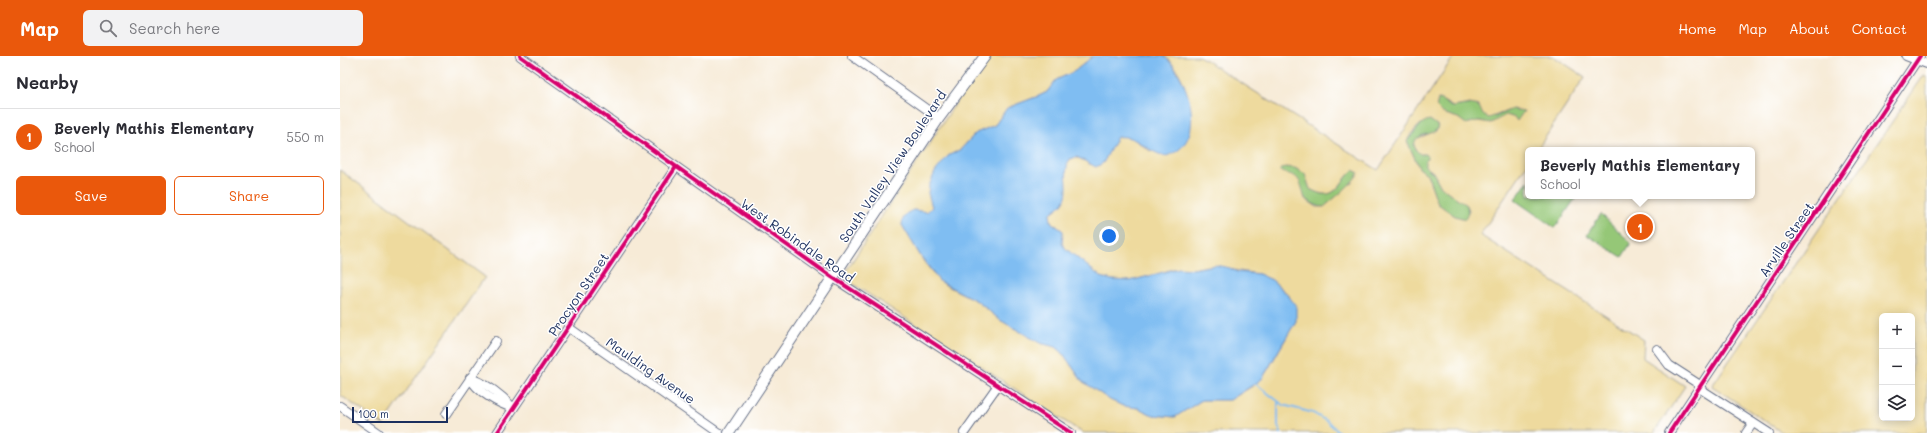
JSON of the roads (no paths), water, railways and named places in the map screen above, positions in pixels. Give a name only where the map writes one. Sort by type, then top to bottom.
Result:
[{"type":"main road","name":"South Valley View Boulevard","points":[[729,433],[939,118],[985,56]]},
{"type":"street","name":"West Robindale Road","points":[[520,56],[832,277],[1071,433]]},
{"type":"street","points":[[852,56],[939,118]]},
{"type":"street","points":[[1906,56],[1919,58],[1927,64]]},
{"type":"street","name":"Arville Street","points":[[1669,433],[1919,58]]},
{"type":"street","name":"Procyon Street","points":[[497,433],[676,167]]},
{"type":"street","name":"Maulding Avenue","points":[[568,328],[719,433]]},
{"type":"street","points":[[446,414],[496,341]]},
{"type":"street","points":[[1657,349],[1669,365],[1699,387],[1769,433]]},
{"type":"street","points":[[470,378],[474,385],[503,405],[513,408]]},
{"type":"street","points":[[964,433],[998,385]]},
{"type":"street","points":[[340,406],[380,433]]},
{"type":"street","points":[[1746,433],[1753,423]]},
{"type":"water","points":[[1093,56],[1163,56],[1166,58],[1175,68],[1188,96],[1191,111],[1191,126],[1188,139],[1179,149],[1166,156],[1153,151],[1130,138],[1117,137],[1103,163],[1096,167],[1077,157],[1070,159],[1066,170],[1067,193],[1061,205],[1050,214],[1051,222],[1063,231],[1062,244],[1066,249],[1101,277],[1112,280],[1130,281],[1179,268],[1193,269],[1215,265],[1230,268],[1237,272],[1259,274],[1272,280],[1288,295],[1296,306],[1296,321],[1262,379],[1230,400],[1202,400],[1175,417],[1153,415],[1138,408],[1123,406],[1110,400],[1082,381],[1062,352],[1056,347],[1040,343],[1000,320],[977,301],[939,281],[920,255],[902,225],[903,219],[907,213],[913,210],[927,212],[932,207],[928,193],[929,186],[935,172],[948,156],[961,149],[976,133],[995,125],[1007,108],[1047,92],[1056,80],[1075,71]]},
{"type":"waterway","points":[[1256,384],[1283,405],[1313,413],[1328,422],[1340,433]]},
{"type":"waterway","points":[[1278,403],[1278,426],[1281,433]]},
{"type":"place","name":"Beverly Mathis Elementary","points":[[1640,227]]}]
